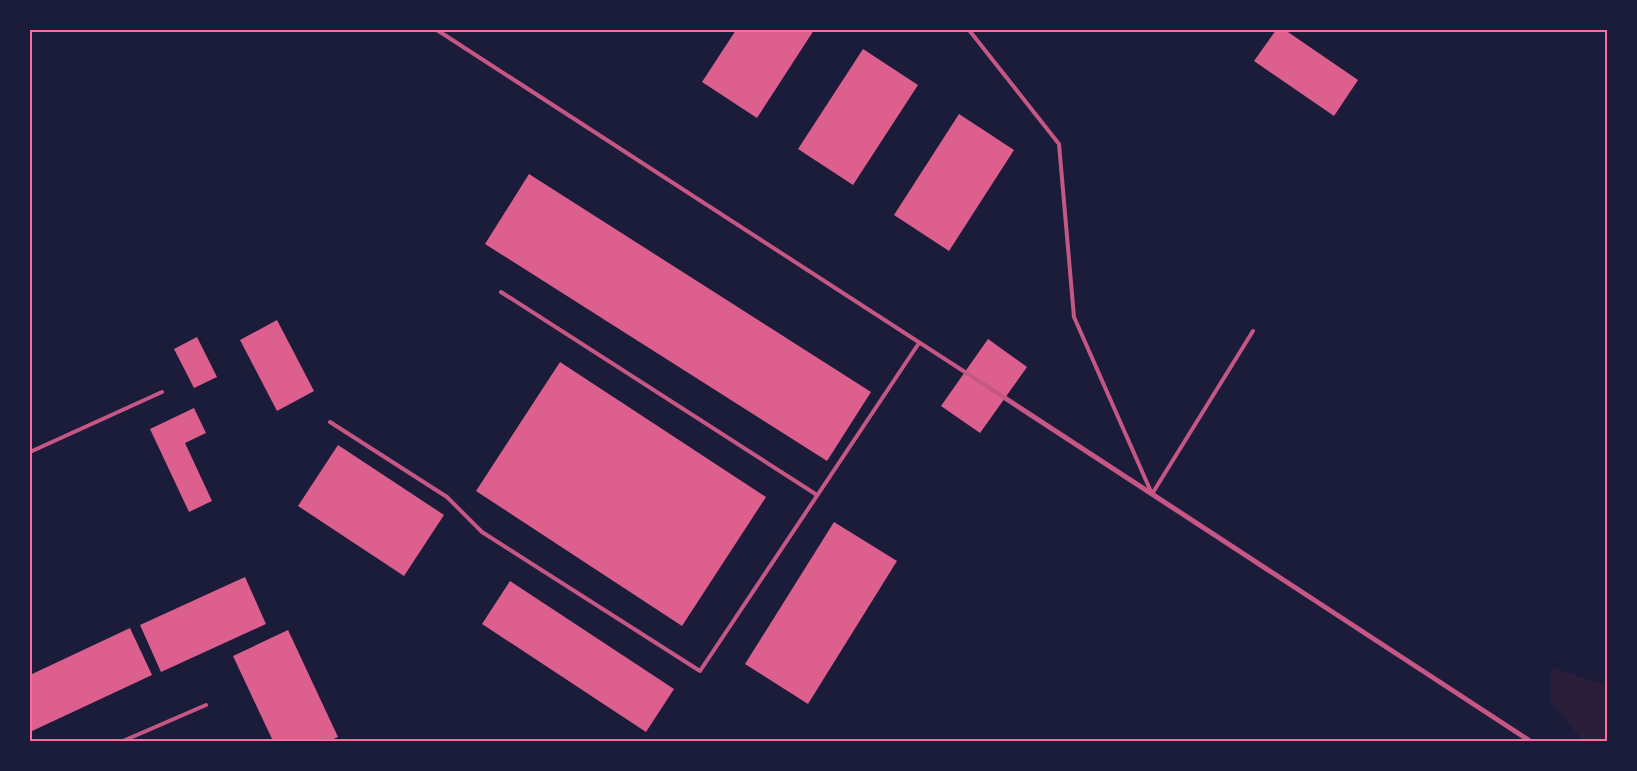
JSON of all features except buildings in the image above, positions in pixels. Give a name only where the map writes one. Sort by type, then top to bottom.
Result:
[{"type":"street","points":[[1005,398],[1530,741]]},
{"type":"lane","points":[[437,30],[1005,398]]},
{"type":"lane","points":[[969,30],[1059,144],[1074,317],[1152,494]]},
{"type":"lane","points":[[501,292],[817,495]]},
{"type":"lane","points":[[1152,494],[1253,331]]},
{"type":"lane","points":[[330,422],[447,497],[482,532],[700,671],[919,343]]},
{"type":"lane","points":[[30,452],[162,392]]},
{"type":"lane","points":[[123,741],[206,705]]},
{"type":"shaded area","points":[[1551,667],[1607,686],[1607,741],[1583,741],[1551,701]]}]
